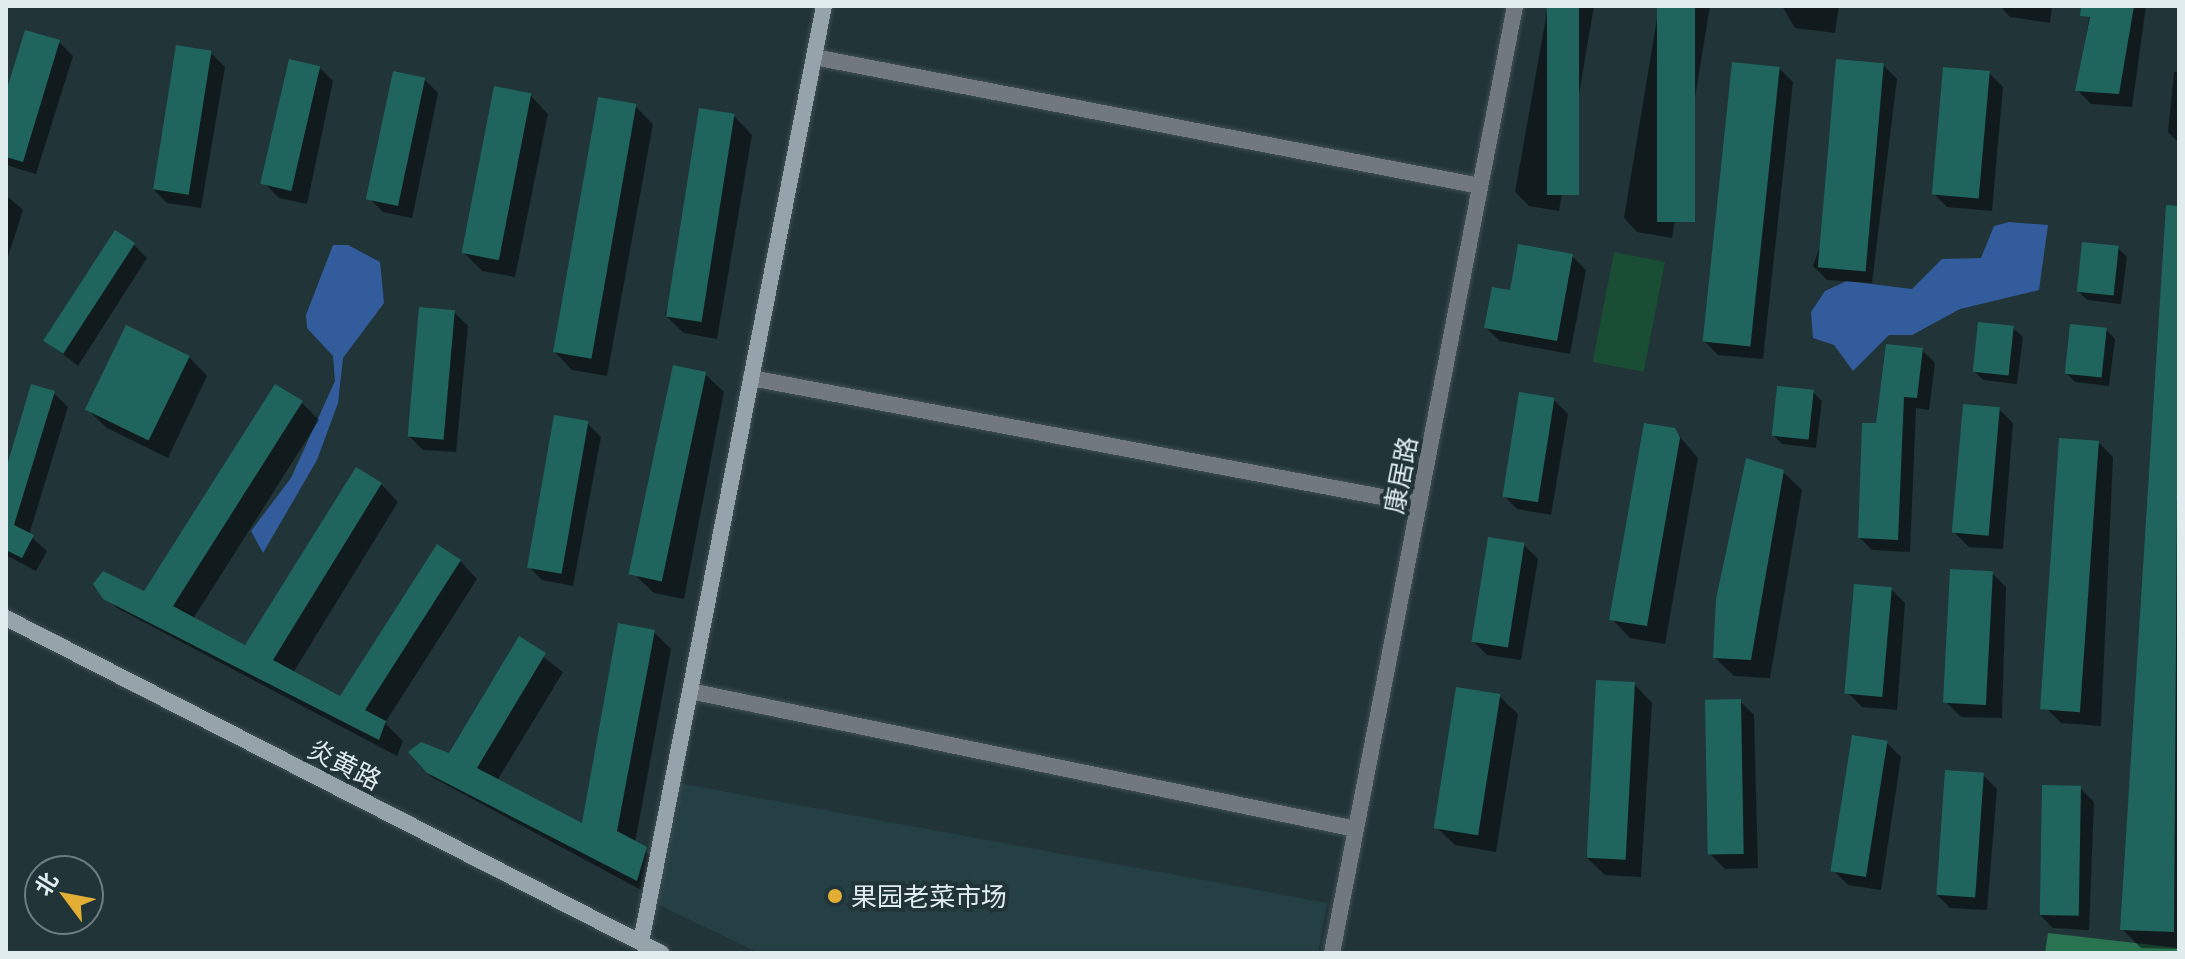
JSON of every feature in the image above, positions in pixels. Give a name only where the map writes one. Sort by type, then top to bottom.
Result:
[{"type":"street","points":[[641,942],[824,6]]},
{"type":"street","name":"康居路","points":[[1332,953],[1515,6]]},
{"type":"street","points":[[814,57],[1480,186]]},
{"type":"street","points":[[751,378],[1419,504]]},
{"type":"street","name":"炎黄路","points":[[6,618],[661,953]]},
{"type":"street","points":[[690,691],[1356,829]]},
{"type":"shaded area","points":[[678,783],[1327,903],[1318,953],[759,953],[655,903]]},
{"type":"green space","points":[[1614,252],[1665,262],[1644,372],[1593,362]]},
{"type":"green space","points":[[2048,933],[2179,948],[2179,953],[2045,953]]},
{"type":"water","points":[[2009,222],[2048,225],[2039,290],[1960,309],[1912,335],[1889,335],[1853,371],[1834,345],[1813,338],[1811,312],[1825,291],[1847,281],[1912,289],[1942,259],[1981,258],[1994,226]]},
{"type":"water","points":[[333,245],[348,245],[380,262],[384,303],[343,358],[338,403],[317,460],[263,553],[251,531],[291,478],[335,381],[333,356],[307,328],[306,315]]},
{"type":"building","points":[[1547,6],[1579,6],[1579,195],[1547,195]]},
{"type":"building","points":[[1657,6],[1695,6],[1695,222],[1657,222]]},
{"type":"building","points":[[2081,6],[2134,6],[2119,94],[2075,91],[2090,17],[2080,16]]},
{"type":"building","points":[[25,30],[60,40],[23,162],[6,157],[6,92]]},
{"type":"building","points":[[176,45],[212,51],[189,195],[153,189]]},
{"type":"building","points":[[289,59],[320,66],[291,191],[260,184]]},
{"type":"building","points":[[1836,59],[1884,63],[1866,271],[1818,267]]},
{"type":"building","points":[[1732,62],[1780,67],[1750,346],[1703,341]]},
{"type":"building","points":[[1943,67],[1990,71],[1979,199],[1932,195]]},
{"type":"building","points":[[393,71],[425,78],[398,206],[366,199]]},
{"type":"building","points":[[494,86],[531,93],[499,260],[462,253]]},
{"type":"building","points":[[598,97],[636,104],[591,359],[553,352]]},
{"type":"building","points":[[699,108],[735,114],[702,322],[666,316]]},
{"type":"building","points":[[2166,205],[2179,206],[2174,932],[2120,930]]},
{"type":"building","points":[[115,230],[135,243],[63,354],[43,341]]},
{"type":"building","points":[[2082,242],[2119,246],[2114,296],[2077,292]]},
{"type":"building","points":[[1518,244],[1573,254],[1557,341],[1484,328],[1492,287],[1510,290]]},
{"type":"building","points":[[419,307],[455,310],[444,440],[408,437]]},
{"type":"building","points":[[1978,322],[2014,326],[2009,375],[1973,372]]},
{"type":"building","points":[[2070,324],[2107,328],[2102,378],[2065,374]]},
{"type":"building","points":[[126,325],[190,356],[149,441],[85,409]]},
{"type":"building","points":[[1886,344],[1923,348],[1917,398],[1904,397],[1898,540],[1858,538],[1862,423],[1876,423]]},
{"type":"building","points":[[673,365],[706,372],[662,581],[629,574]]},
{"type":"building","points":[[31,384],[55,391],[14,525],[34,535],[22,558],[6,550],[6,469]]},
{"type":"building","points":[[275,384],[303,401],[173,606],[245,645],[356,467],[382,483],[273,660],[340,696],[437,544],[461,560],[365,710],[386,721],[379,740],[103,599],[93,584],[103,571],[144,591]]},
{"type":"building","points":[[1777,386],[1814,390],[1809,440],[1772,436]]},
{"type":"building","points":[[1519,392],[1555,398],[1538,502],[1502,497]]},
{"type":"building","points":[[1963,404],[2000,407],[1989,536],[1952,533]]},
{"type":"building","points":[[554,415],[588,421],[562,574],[527,568]]},
{"type":"building","points":[[1644,423],[1675,428],[1680,438],[1647,626],[1609,620]]},
{"type":"building","points":[[2059,438],[2099,441],[2080,712],[2040,709]]},
{"type":"building","points":[[1746,458],[1784,470],[1751,660],[1713,658],[1716,599]]},
{"type":"building","points":[[1488,537],[1525,543],[1508,647],[1471,642]]},
{"type":"building","points":[[1950,569],[1993,571],[1986,705],[1943,703]]},
{"type":"building","points":[[1854,584],[1892,587],[1882,697],[1844,694]]},
{"type":"building","points":[[618,623],[655,630],[617,831],[647,847],[637,881],[427,773],[408,752],[421,742],[449,753],[519,636],[546,653],[477,768],[582,823]]},
{"type":"building","points":[[1596,680],[1635,682],[1626,860],[1587,858]]},
{"type":"building","points":[[1456,687],[1500,694],[1478,835],[1434,828]]},
{"type":"building","points":[[1741,699],[1744,854],[1708,855],[1705,700]]},
{"type":"building","points":[[1852,735],[1888,741],[1866,877],[1830,871]]},
{"type":"building","points":[[1945,770],[1984,773],[1975,897],[1936,895]]},
{"type":"building","points":[[2042,785],[2081,786],[2079,916],[2040,915]]},
{"type":"place","name":"果园老菜市场","points":[[835,896]]}]
